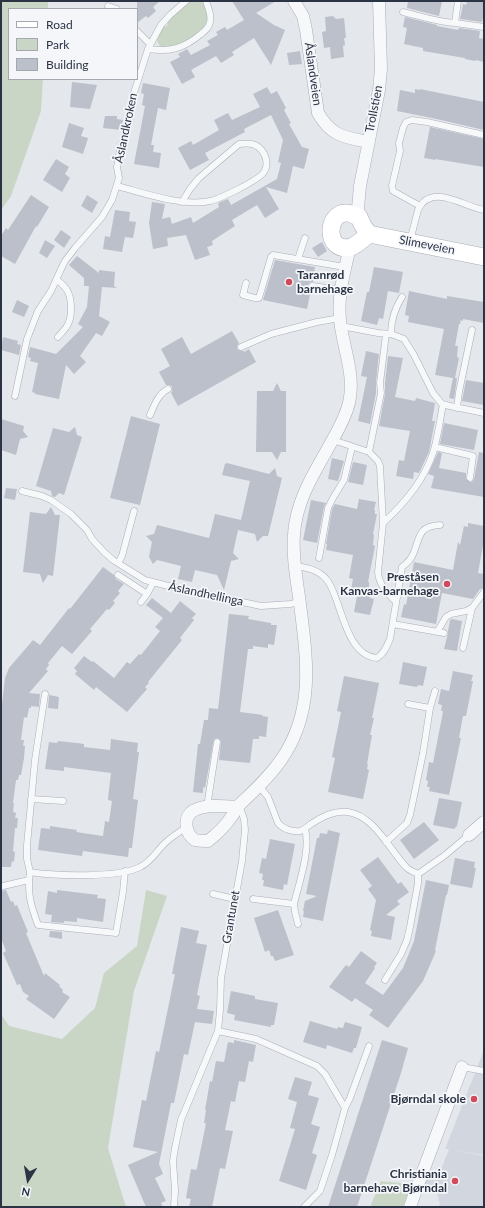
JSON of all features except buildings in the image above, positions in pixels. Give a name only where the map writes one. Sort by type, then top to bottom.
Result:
[{"type":"street","name":"Åslandveien","points":[[294,1],[303,16],[306,30],[318,113],[328,128],[337,134],[346,138],[368,142]]},
{"type":"street","name":"Trollstien","points":[[359,217],[358,208],[360,186],[379,90],[381,69],[379,1]]},
{"type":"street","points":[[347,213],[359,217],[369,234],[350,247],[342,247],[336,244],[331,237],[332,226],[335,218],[347,213]]},
{"type":"street","name":"Slimeveien","points":[[369,234],[484,257]]},
{"type":"street","points":[[238,806],[207,807],[189,814],[187,827],[190,835],[196,840],[208,841],[214,837],[232,816],[238,806],[276,767],[295,737],[301,718],[307,675],[300,602],[294,566],[294,532],[296,518],[306,489],[333,440],[349,403],[351,386],[350,370],[340,322],[341,290],[350,247]]},
{"type":"street","points":[[469,835],[484,822]]},
{"type":"street","points":[[410,1207],[462,1067]]},
{"type":"lane","name":"Åslandkroken","points":[[138,78],[149,46],[166,20],[186,1]]},
{"type":"lane","points":[[138,32],[149,46],[159,50],[171,50],[191,42],[208,28],[211,21],[211,15],[206,1]]},
{"type":"lane","points":[[455,22],[458,1]]},
{"type":"lane","points":[[108,6],[114,8]]},
{"type":"lane","points":[[403,12],[432,18],[442,22],[455,22],[484,27]]},
{"type":"lane","name":"Åslandkroken","points":[[15,396],[27,339],[38,311],[57,280],[62,267],[75,248],[102,218],[112,200],[119,178],[118,167],[120,150],[128,127],[132,96],[137,80]]},
{"type":"lane","points":[[420,206],[393,191],[392,186],[400,150],[399,143],[406,122],[412,120],[427,122],[484,135]]},
{"type":"lane","points":[[117,186],[182,202],[210,201],[256,179],[263,174],[267,164],[266,155],[255,144],[239,144],[199,178],[182,202]]},
{"type":"lane","points":[[410,242],[420,206],[429,199],[440,197],[455,199],[476,209],[484,210]]},
{"type":"lane","points":[[298,259],[304,244],[304,238]]},
{"type":"lane","points":[[246,283],[243,295],[259,298],[272,256],[345,267]]},
{"type":"lane","points":[[57,280],[69,292],[71,302],[68,325],[58,337]]},
{"type":"lane","points":[[312,286],[341,290]]},
{"type":"lane","points":[[369,452],[381,393],[380,383],[388,334],[398,303],[402,297]]},
{"type":"lane","points":[[241,347],[271,334],[317,322],[340,322],[388,334],[404,339],[414,354],[433,392],[443,404],[484,414]]},
{"type":"lane","points":[[457,408],[472,330]]},
{"type":"lane","points":[[150,415],[157,400],[168,389]]},
{"type":"lane","points":[[384,523],[401,505],[428,467],[435,447],[443,404]]},
{"type":"lane","points":[[333,440],[369,452],[378,461],[381,471],[384,523],[378,572],[379,578],[388,594],[396,602]]},
{"type":"lane","points":[[319,558],[328,508],[344,480],[352,447]]},
{"type":"lane","points":[[435,447],[473,456],[470,478]]},
{"type":"lane","name":"Åslandhellinga","points":[[22,491],[51,500],[71,514],[87,530],[92,539],[104,552],[145,580],[261,606],[300,602]]},
{"type":"lane","points":[[118,563],[122,556],[134,511]]},
{"type":"lane","points":[[294,566],[302,566],[322,575],[329,583],[347,629],[356,646],[366,656],[377,658],[382,654],[388,644],[393,624],[402,567],[410,560],[421,533],[425,528],[440,525]]},
{"type":"lane","points":[[118,575],[147,594]]},
{"type":"lane","points":[[141,602],[153,582]]},
{"type":"lane","points":[[464,648],[472,608],[484,592]]},
{"type":"lane","points":[[437,632],[446,617],[472,608]]},
{"type":"lane","points":[[393,624],[444,634]]},
{"type":"lane","points":[[386,842],[407,823],[410,815],[423,753],[430,708],[435,691]]},
{"type":"lane","points":[[45,694],[37,745],[27,845],[30,872],[29,895],[31,906],[38,925],[116,933],[125,871]]},
{"type":"lane","points":[[408,704],[430,708]]},
{"type":"lane","points":[[207,807],[217,742]]},
{"type":"lane","points":[[259,786],[268,797],[276,819],[281,826],[286,829],[299,831],[305,829],[329,814],[336,812],[348,812],[362,817],[368,822],[377,830],[408,869],[418,874]]},
{"type":"lane","points":[[31,799],[63,801]]},
{"type":"lane","name":"Grantunet","points":[[174,1207],[174,1148],[181,1120],[218,1031],[221,978],[242,861],[245,830],[244,819],[238,806]]},
{"type":"lane","points":[[30,872],[60,875],[109,874],[141,867],[147,863],[164,844],[187,827]]},
{"type":"lane","points":[[298,924],[294,904],[306,851],[305,829]]},
{"type":"lane","points":[[418,874],[444,856],[469,835]]},
{"type":"lane","points":[[385,980],[401,954],[407,940],[418,883],[418,874]]},
{"type":"lane","points":[[1,887],[29,880]]},
{"type":"lane","points":[[213,894],[235,899]]},
{"type":"lane","points":[[253,899],[294,904]]},
{"type":"lane","points":[[218,1031],[256,1039],[318,1066],[325,1074],[345,1108]]},
{"type":"lane","points":[[304,1207],[320,1191],[345,1108],[369,1046]]},
{"type":"lane","points":[[462,1067],[484,1071]]},
{"type":"shaded area","points":[[484,1050],[484,1155],[454,1150],[484,1156],[484,1207],[439,1207],[440,1203],[437,1194],[432,1190],[423,1187],[429,1172],[436,1174],[440,1172],[449,1149],[445,1149]]},
{"type":"green space","points":[[1,1],[48,1],[48,8],[8,8],[8,80],[43,80],[41,111],[11,196],[1,210]]},
{"type":"green space","points":[[189,1],[202,1],[208,16],[206,26],[188,40],[173,46],[161,47],[157,40],[158,34],[165,26],[166,27],[168,24],[167,22]]},
{"type":"green space","points":[[146,890],[167,896],[134,991],[108,1148],[127,1207],[1,1207],[1,1014],[9,1026],[62,1039],[95,1008],[104,973],[137,946]]},
{"type":"green space","points":[[381,1181],[411,1184],[403,1207],[370,1207]]},
{"type":"place","name":"Taranrød barnehage","points":[[289,282]]},
{"type":"place","name":"Preståsen Kanvas-barnehage","points":[[447,584]]},
{"type":"place","name":"Bjørndal skole","points":[[474,1099]]},
{"type":"place","name":"Christiania barnehave Bjørndal","points":[[455,1181]]}]
